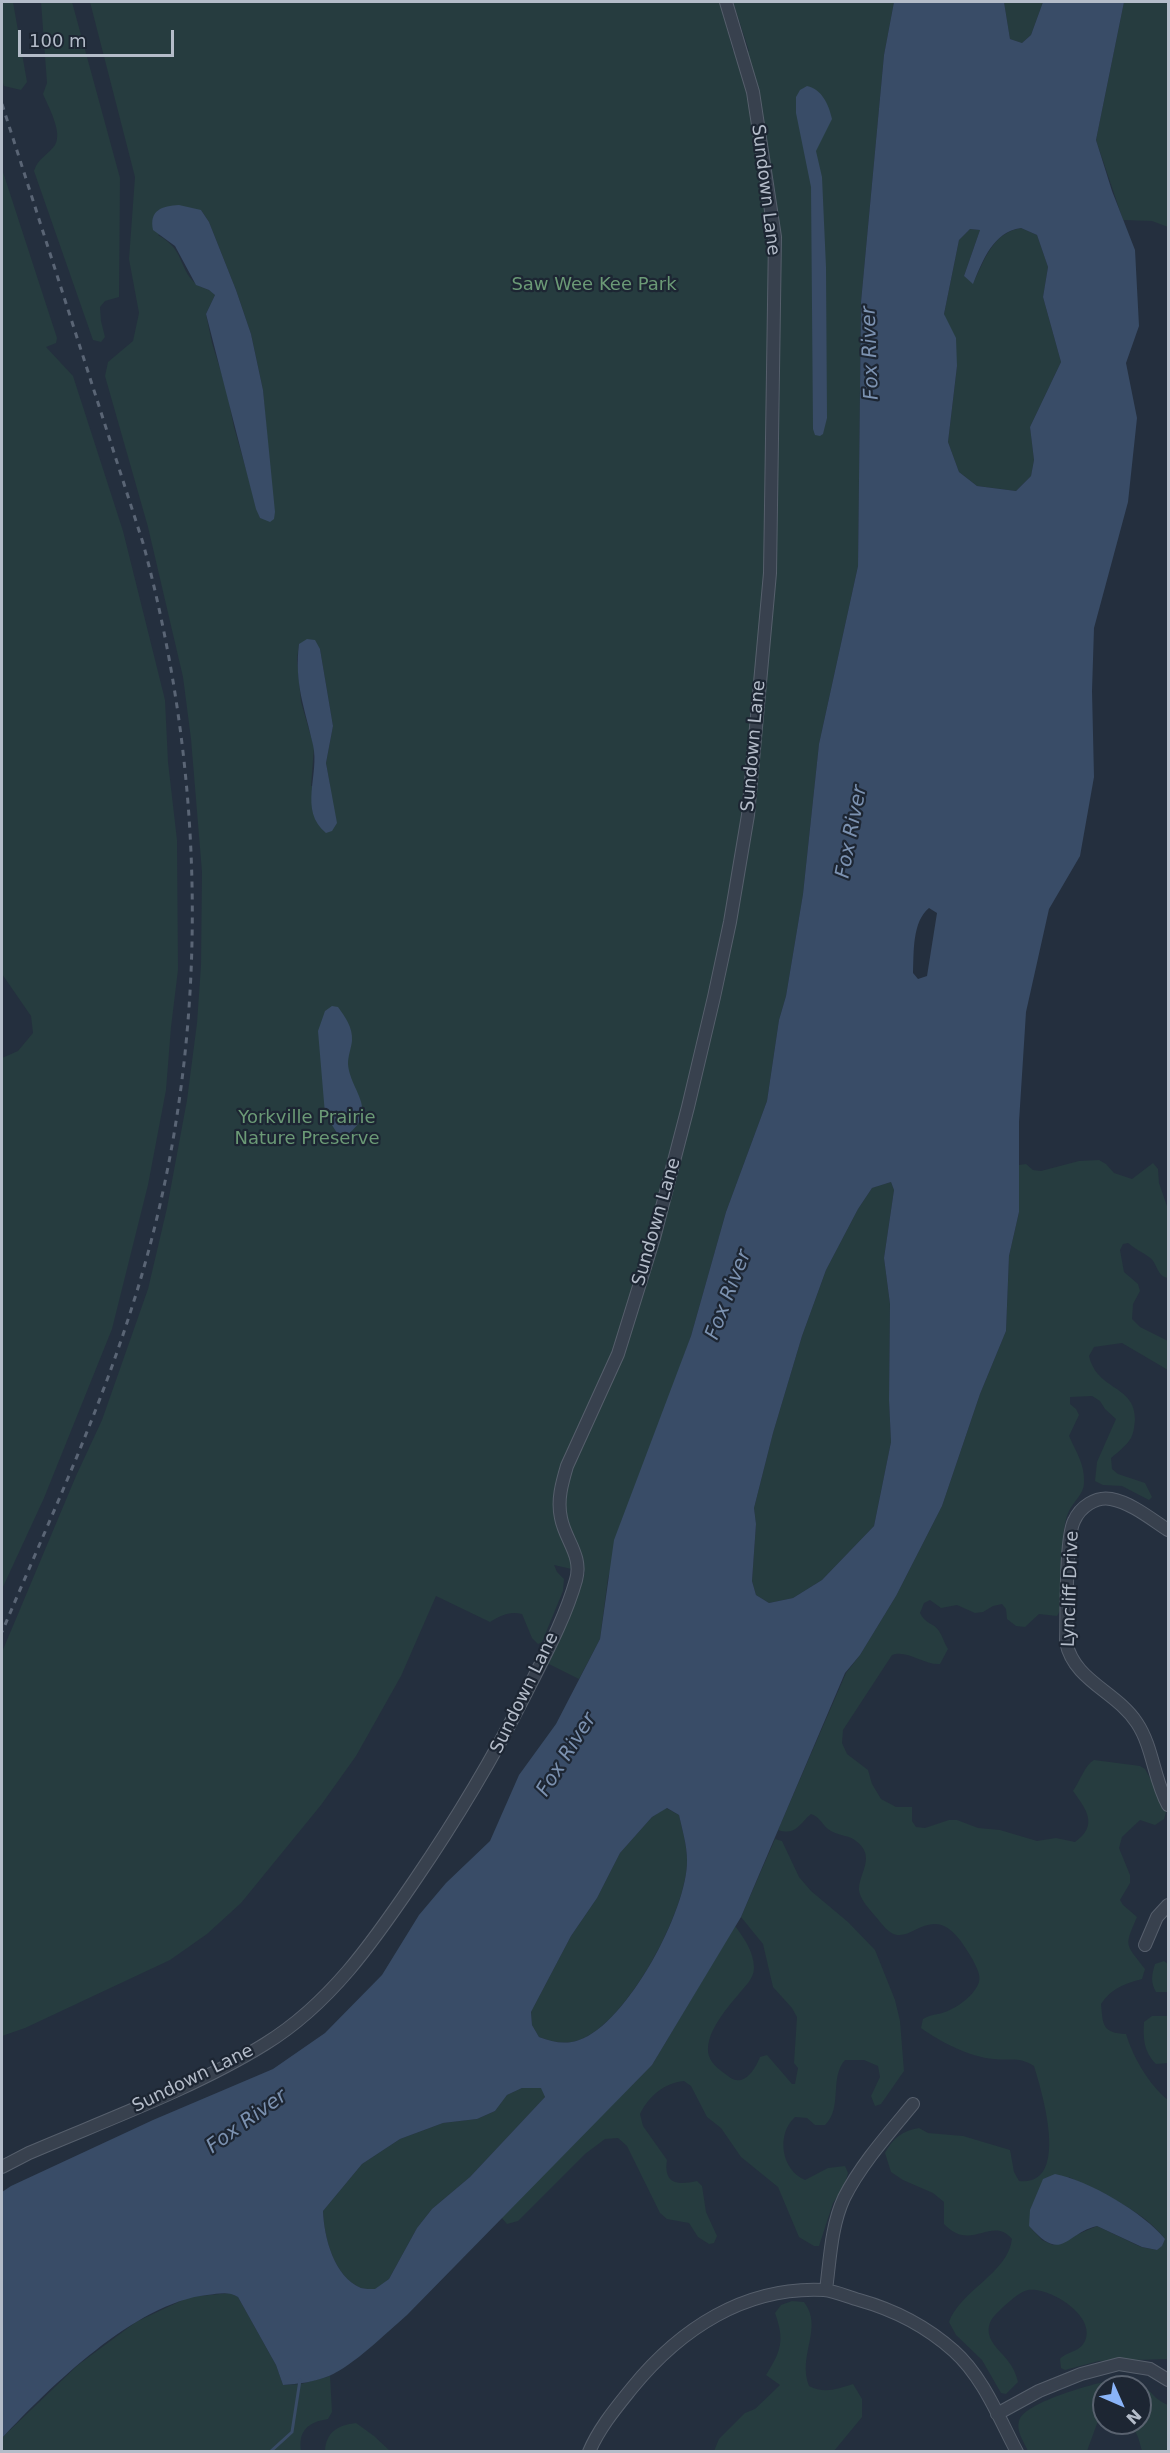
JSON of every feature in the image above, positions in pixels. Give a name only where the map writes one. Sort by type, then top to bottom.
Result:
[{"type":"street","name":"Sundown Lane","points":[[2,2167],[213,2073],[266,2043],[303,2016],[340,1982],[374,1941],[456,1819],[496,1751],[544,1657],[576,1580],[578,1558],[565,1533],[561,1517],[562,1483],[576,1444],[597,1404],[618,1354],[654,1238],[714,997],[730,922],[748,815],[770,573],[775,237],[753,92],[726,2]]},
{"type":"street","name":"Lyncliff Drive","points":[[1168,1530],[1129,1505],[1110,1499],[1096,1499],[1084,1507],[1073,1521],[1070,1540],[1066,1642],[1069,1656],[1078,1669],[1122,1704],[1138,1725],[1168,1805]]},
{"type":"street","points":[[1145,1945],[1157,1917],[1168,1905]]},
{"type":"street","points":[[826,2290],[836,2224],[844,2199],[873,2155],[913,2104]]},
{"type":"street","points":[[589,2451],[607,2419],[642,2376],[682,2337],[703,2322],[746,2302],[787,2292],[826,2290],[879,2305],[905,2316],[938,2338],[967,2365],[998,2414],[1017,2451]]},
{"type":"street","points":[[998,2414],[1039,2391],[1081,2374],[1119,2364],[1150,2369],[1168,2380]]},
{"type":"green space","points":[[2,2],[13,2],[27,82],[21,90],[4,86],[2,80]]},
{"type":"green space","points":[[41,2],[72,2],[120,178],[119,297],[105,301],[100,307],[105,337],[101,342],[93,340],[34,171],[57,140],[54,119],[43,94],[47,83]]},
{"type":"green space","points":[[90,2],[720,2],[733,51],[749,51],[733,2],[894,2],[884,55],[861,302],[858,566],[819,744],[803,894],[786,996],[779,1020],[767,1101],[726,1212],[691,1336],[608,1578],[600,1639],[579,1679],[547,1663],[585,1572],[554,1565],[564,1579],[563,1591],[542,1642],[538,1644],[532,1638],[522,1614],[506,1614],[490,1622],[436,1596],[401,1676],[356,1756],[321,1805],[241,1903],[207,1934],[170,1960],[25,2028],[2,2036],[2,1652],[102,1420],[148,1289],[167,1208],[187,1100],[197,1023],[201,965],[202,872],[191,739],[183,677],[148,527],[105,376],[108,362],[133,341],[139,313],[129,259],[135,177]],"holes":[[[201,210],[209,222],[251,334],[263,390],[274,519],[260,518],[234,427],[206,314],[215,295],[195,283],[173,247],[158,235]],[[299,644],[320,649],[333,726],[326,763],[330,786],[311,786],[314,747],[301,702],[297,659]]]},
{"type":"green space","points":[[1004,2],[1043,2],[1031,35],[1022,43],[1010,39]]},
{"type":"green space","points":[[1124,2],[1168,2],[1168,227],[1152,221],[1123,220],[1096,140]]},
{"type":"green space","points":[[2,169],[57,338],[56,343],[46,347],[73,376],[123,531],[165,700],[168,762],[177,840],[178,970],[166,1090],[148,1185],[112,1329],[44,1498],[2,1589],[2,1058],[18,1051],[33,1033],[31,1016],[2,974]]},
{"type":"green space","points":[[1021,228],[1037,235],[1048,267],[1043,297],[1061,362],[1030,427],[1034,460],[1031,476],[1016,491],[977,486],[959,472],[948,442],[957,366],[944,314],[959,240],[970,229],[980,230],[964,276],[973,283],[996,242],[1003,235]]},
{"type":"green space","points":[[1099,1160],[1114,1173],[1132,1179],[1153,1163],[1158,1169],[1159,1183],[1168,1209],[1168,1278],[1161,1275],[1152,1260],[1128,1243],[1123,1244],[1120,1250],[1124,1272],[1138,1284],[1140,1291],[1133,1304],[1132,1319],[1140,1327],[1168,1341],[1168,1370],[1122,1343],[1094,1347],[1089,1356],[1100,1376],[1123,1394],[1134,1409],[1135,1420],[1132,1436],[1111,1458],[1112,1469],[1118,1474],[1145,1483],[1152,1497],[1149,1500],[1122,1486],[1103,1485],[1095,1481],[1097,1462],[1116,1419],[1100,1401],[1092,1396],[1070,1397],[1070,1404],[1079,1415],[1069,1436],[1082,1464],[1084,1483],[1066,1521],[1063,1539],[1063,1600],[1057,1616],[1039,1614],[1025,1627],[1016,1626],[1007,1619],[1006,1609],[1002,1604],[975,1613],[957,1605],[941,1608],[930,1600],[924,1603],[920,1613],[939,1631],[948,1649],[940,1664],[909,1655],[892,1655],[843,1730],[842,1743],[847,1754],[868,1770],[872,1784],[881,1799],[896,1807],[912,1807],[912,1821],[916,1827],[925,1828],[949,1820],[957,1820],[978,1828],[1000,1830],[1037,1841],[1056,1838],[1075,1842],[1087,1829],[1088,1817],[1073,1791],[1085,1769],[1094,1760],[1140,1766],[1145,1769],[1167,1809],[1164,1819],[1155,1825],[1140,1820],[1122,1837],[1119,1848],[1130,1875],[1130,1883],[1120,1900],[1137,1917],[1130,1934],[1129,1944],[1133,1954],[1145,1969],[1142,1979],[1119,1987],[1101,2004],[1105,2026],[1112,2032],[1126,2034],[1142,2070],[1154,2087],[1168,2100],[1168,2359],[1099,2361],[1065,2370],[1061,2368],[1060,2359],[1076,2350],[1085,2341],[1087,2331],[1084,2322],[1078,2313],[1058,2298],[1037,2290],[1028,2290],[1002,2308],[989,2326],[992,2341],[1011,2366],[1018,2382],[1006,2394],[1001,2393],[982,2360],[956,2335],[949,2322],[963,2301],[1002,2262],[1009,2251],[1012,2239],[997,2231],[972,2235],[954,2232],[944,2224],[944,2202],[933,2193],[891,2172],[885,2153],[899,2136],[919,2128],[928,2133],[963,2136],[1010,2150],[1014,2172],[1019,2181],[1035,2179],[1044,2169],[1049,2154],[1049,2136],[1034,2066],[1019,2060],[985,2058],[965,2052],[921,2028],[923,2019],[955,2007],[970,1996],[977,1987],[978,1971],[962,1943],[947,1927],[941,1925],[926,1925],[901,1935],[888,1931],[864,1902],[859,1892],[866,1858],[862,1847],[853,1839],[831,1831],[811,1814],[793,1830],[778,1830],[846,1673],[860,1655],[896,1596],[942,1506],[980,1394],[1006,1331],[1009,1256],[1019,1212],[1019,1165],[1026,1164],[1033,1170],[1041,1171],[1079,1161]],"holes":[[[1069,2177],[1108,2196],[1156,2228],[1165,2239],[1157,2250],[1141,2247],[1097,2226],[1053,2245],[1042,2240],[1029,2226]]]},
{"type":"green space","points":[[891,1182],[894,1190],[884,1258],[890,1304],[891,1442],[874,1526],[822,1580],[793,1598],[769,1603],[756,1595],[752,1581],[756,1524],[754,1508],[773,1433],[802,1336],[826,1270],[858,1209],[872,1188]]},
{"type":"green space","points":[[666,1808],[679,1815],[687,1860],[685,1881],[666,1934],[651,1962],[635,1989],[597,2030],[579,2040],[564,2043],[539,2037],[532,2025],[531,2012],[571,1936],[597,1898],[620,1853],[652,1817]]},
{"type":"green space","points":[[775,1839],[782,1841],[799,1877],[811,1891],[848,1922],[875,1950],[895,2000],[900,2021],[904,2071],[881,2104],[875,2106],[871,2096],[880,2077],[878,2066],[864,2060],[845,2060],[838,2075],[833,2110],[825,2125],[815,2125],[807,2118],[795,2117],[785,2133],[783,2142],[786,2160],[797,2175],[805,2180],[828,2168],[845,2166],[848,2173],[844,2187],[833,2203],[819,2246],[814,2246],[799,2237],[778,2187],[741,2157],[721,2128],[707,2117],[691,2086],[684,2081],[670,2084],[658,2092],[640,2114],[643,2126],[667,2160],[666,2168],[670,2179],[679,2183],[697,2181],[702,2186],[706,2212],[717,2236],[714,2243],[709,2244],[698,2237],[689,2223],[667,2219],[660,2213],[627,2146],[618,2138],[605,2139],[585,2154],[518,2221],[507,2224],[501,2217],[652,2065],[735,1926],[750,1951],[754,1962],[754,1972],[712,2032],[708,2048],[709,2056],[720,2070],[733,2079],[739,2080],[752,2072],[760,2057],[767,2055],[792,2084],[795,2084],[798,2068],[794,2063],[797,2017],[773,1987],[763,1944],[741,1917]]},
{"type":"green space","points":[[1164,1961],[1168,1964],[1168,1992],[1156,1992],[1152,1975],[1155,1964]]},
{"type":"green space","points":[[1152,2016],[1168,2016],[1168,2063],[1156,2064],[1147,2050],[1144,2040],[1144,2022]]},
{"type":"green space","points":[[522,2088],[542,2088],[545,2097],[470,2177],[432,2209],[417,2228],[389,2279],[376,2289],[361,2288],[352,2283],[337,2266],[332,2255],[323,2211],[362,2164],[400,2139],[443,2123],[477,2119],[495,2111],[507,2095]]},
{"type":"green space","points":[[230,2293],[238,2297],[276,2365],[283,2385],[301,2384],[330,2376],[332,2412],[328,2419],[315,2422],[306,2429],[301,2438],[301,2451],[2,2452],[2,2438],[10,2430],[78,2365],[136,2322],[189,2297]]},
{"type":"green space","points":[[792,2301],[804,2302],[812,2322],[806,2363],[809,2386],[826,2390],[853,2384],[862,2399],[862,2417],[834,2451],[714,2451],[719,2439],[745,2413],[755,2409],[780,2385],[766,2375],[780,2346],[780,2331],[775,2313],[781,2305]]},
{"type":"green space","points":[[1092,2386],[1093,2435],[1087,2451],[1028,2451],[1021,2436],[1019,2421],[1034,2406]]},
{"type":"green space","points":[[1152,2394],[1168,2405],[1168,2451],[1142,2451],[1137,2435],[1152,2435]]},
{"type":"green space","points":[[356,2423],[390,2451],[325,2451],[328,2439],[334,2431]]},
{"type":"water","name":"Fox River","points":[[894,2],[1004,2],[1010,39],[1022,43],[1031,35],[1043,2],[1124,2],[1096,140],[1112,191],[1135,250],[1139,326],[1126,363],[1137,418],[1128,502],[1094,628],[1092,691],[1094,777],[1080,856],[1049,909],[1026,1012],[1019,1122],[1019,1212],[1009,1256],[1006,1331],[980,1394],[942,1506],[896,1596],[860,1655],[845,1673],[741,1917],[652,2065],[407,2315],[339,2371],[318,2380],[283,2385],[276,2365],[238,2297],[231,2294],[219,2294],[179,2301],[123,2330],[96,2350],[44,2395],[2,2438],[2,2192],[153,2120],[273,2069],[325,2033],[382,1975],[419,1915],[446,1883],[490,1841],[519,1775],[556,1724],[600,1639],[614,1540],[691,1336],[726,1212],[767,1101],[779,1020],[786,996],[803,894],[819,744],[858,566],[861,302],[884,55]],"holes":[[[1021,228],[1037,235],[1048,267],[1043,297],[1061,362],[1030,427],[1034,460],[1031,476],[1016,491],[977,486],[959,472],[948,442],[957,366],[956,338],[944,314],[959,240],[970,229],[980,230],[964,276],[973,284],[990,249],[996,241],[1011,231]],[[929,908],[937,913],[927,976],[918,979],[913,973],[914,947],[919,921]],[[891,1182],[894,1190],[884,1258],[890,1304],[891,1442],[874,1526],[822,1580],[793,1598],[769,1603],[756,1595],[752,1581],[756,1524],[754,1508],[773,1433],[802,1336],[826,1270],[858,1209],[872,1188]],[[667,1808],[679,1815],[687,1860],[685,1881],[666,1934],[635,1989],[597,2030],[579,2040],[564,2043],[539,2037],[532,2025],[531,2012],[571,1936],[597,1898],[620,1853],[652,1817]],[[522,2088],[541,2088],[545,2097],[470,2177],[432,2209],[417,2228],[389,2279],[375,2289],[361,2288],[352,2283],[337,2266],[332,2255],[323,2211],[362,2164],[400,2139],[443,2123],[477,2119],[495,2111],[507,2095]]]},
{"type":"water","points":[[807,86],[821,94],[832,119],[816,151],[822,177],[826,267],[827,418],[823,434],[820,436],[815,435],[813,429],[811,187],[796,113],[796,97],[800,90]]},
{"type":"water","points":[[179,205],[201,210],[209,222],[251,334],[263,390],[275,512],[274,519],[270,522],[260,518],[256,509],[206,314],[215,295],[196,285],[175,246],[153,230],[153,218],[158,210]]},
{"type":"water","points":[[307,639],[315,640],[320,649],[333,726],[326,763],[337,823],[332,831],[326,833],[313,814],[311,803],[313,745],[299,684],[299,644]]},
{"type":"water","points":[[332,1006],[338,1007],[351,1031],[352,1041],[348,1064],[361,1100],[361,1117],[357,1126],[347,1135],[337,1133],[325,1114],[318,1031],[325,1011]]},
{"type":"water","points":[[1055,2174],[1099,2190],[1130,2209],[1165,2239],[1162,2246],[1157,2250],[1142,2247],[1097,2226],[1057,2245],[1040,2237],[1029,2226],[1030,2210],[1043,2179]]},
{"type":"waterway","points":[[270,2452],[292,2432],[300,2380]]},
{"type":"railway","points":[[2,104],[143,543],[165,637],[181,733],[190,829],[192,926],[188,1023],[176,1119],[158,1214],[132,1307],[103,1390],[2,1632]]},
{"type":"park label","name":"Saw Wee Kee Park","points":[[594,285]]},
{"type":"park label","name":"Yorkville Prairie Nature Preserve","points":[[307,1128]]}]
